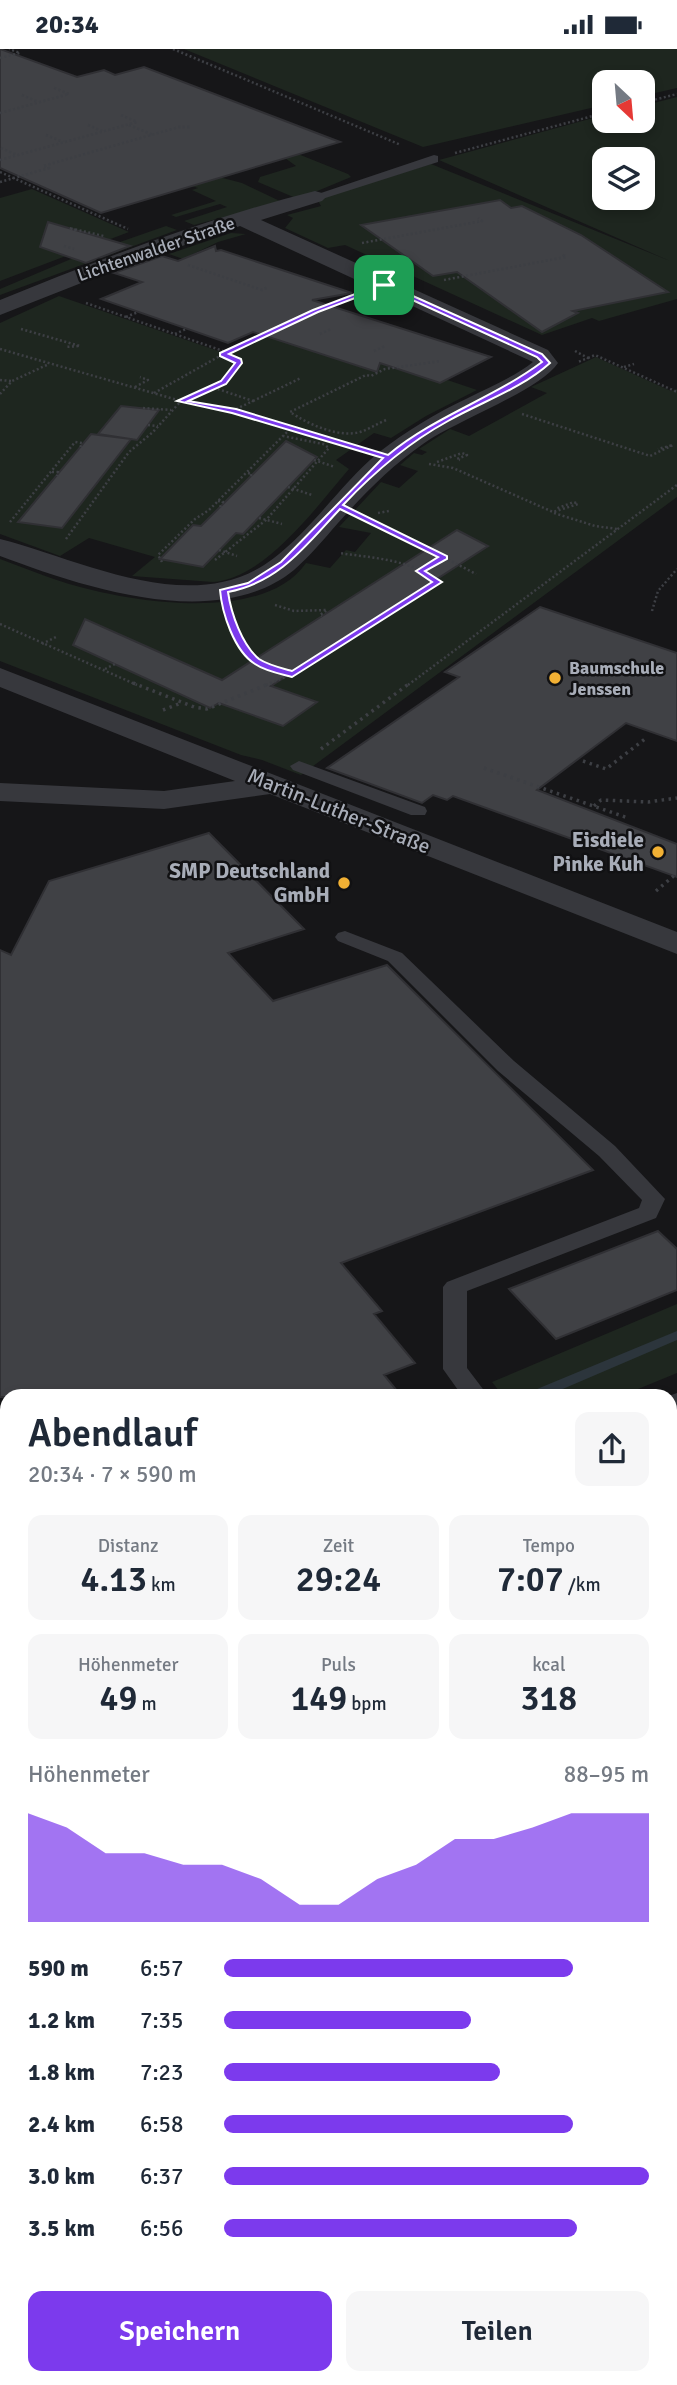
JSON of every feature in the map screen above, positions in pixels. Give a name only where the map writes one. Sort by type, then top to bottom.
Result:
[{"type":"street","name":"Lichtenwalder Straße","points":[[0,308],[118,260],[315,197]]},
{"type":"street","points":[[4,537],[34,558],[85,577],[124,586],[190,592],[232,589],[270,575],[392,454],[443,420],[524,379],[546,363],[540,355],[242,219]]},
{"type":"street","name":"Martin-Luther-Straße","points":[[0,677],[677,944]]},
{"type":"street","points":[[0,792],[164,800],[272,784]]},
{"type":"lane","points":[[315,197],[434,159]]},
{"type":"lane","points":[[299,766],[418,811]]},
{"type":"lane","points":[[345,937],[395,957],[506,1066],[607,1151],[654,1199],[648,1213],[456,1287],[454,1369],[471,1389]]},
{"type":"path","points":[[0,58],[20,53],[9,49]]},
{"type":"path","points":[[173,49],[434,159],[592,116]]},
{"type":"path","points":[[0,113],[69,94],[52,87]]},
{"type":"path","points":[[22,95],[38,102]]},
{"type":"path","points":[[655,100],[677,95]]},
{"type":"path","points":[[0,160],[137,122],[121,115]]},
{"type":"path","points":[[128,124],[153,135]]},
{"type":"path","points":[[88,125],[103,131]]},
{"type":"path","points":[[0,181],[140,138],[179,127],[191,127]]},
{"type":"path","points":[[47,135],[63,142]]},
{"type":"path","points":[[140,138],[145,140]]},
{"type":"path","points":[[1,148],[18,155]]},
{"type":"path","points":[[92,152],[97,154]]},
{"type":"path","points":[[0,172],[135,232]]},
{"type":"path","points":[[359,243],[482,221],[478,218]]},
{"type":"path","points":[[445,224],[449,227]]},
{"type":"path","points":[[76,230],[69,228],[105,236]]},
{"type":"path","points":[[372,235],[378,240]]},
{"type":"path","points":[[436,282],[566,257],[562,254]]},
{"type":"path","points":[[183,264],[262,290],[268,287]]},
{"type":"path","points":[[214,274],[220,271]]},
{"type":"path","points":[[452,273],[458,278]]},
{"type":"path","points":[[153,393],[225,353],[316,311],[384,285]]},
{"type":"path","points":[[34,558],[66,538],[127,454],[159,426],[181,401],[223,382],[239,363],[225,353],[45,289]]},
{"type":"path","points":[[125,317],[138,312]]},
{"type":"path","points":[[16,328],[80,346],[65,347]]},
{"type":"path","points":[[174,334],[186,329]]},
{"type":"path","points":[[320,334],[331,329]]},
{"type":"path","points":[[374,351],[385,346]]},
{"type":"path","points":[[2,348],[181,401],[233,411],[290,428],[453,468],[595,526],[618,529]]},
{"type":"path","points":[[588,358],[595,355],[677,390]]},
{"type":"path","points":[[390,419],[358,433],[347,434],[302,420],[290,412],[366,375],[371,376],[385,369],[441,361]]},
{"type":"path","points":[[0,394],[12,381],[51,363]]},
{"type":"path","points":[[623,367],[634,364]]},
{"type":"path","points":[[134,388],[148,380],[140,377]]},
{"type":"path","points":[[233,411],[300,378]]},
{"type":"path","points":[[0,380],[12,381]]},
{"type":"path","points":[[212,387],[253,401]]},
{"type":"path","points":[[477,403],[650,456],[673,445],[658,449]]},
{"type":"path","points":[[143,408],[172,410]]},
{"type":"path","points":[[554,425],[559,422]]},
{"type":"path","points":[[148,425],[159,426]]},
{"type":"path","points":[[173,564],[162,562],[158,555],[218,501],[290,428]]},
{"type":"path","points":[[213,563],[266,520],[329,448],[323,444],[284,436]]},
{"type":"path","points":[[303,440],[299,442],[310,445]]},
{"type":"path","points":[[4,537],[75,442],[82,443],[80,448]]},
{"type":"path","points":[[121,453],[127,454]]},
{"type":"path","points":[[429,464],[462,453],[467,455],[457,459],[460,460]]},
{"type":"path","points":[[51,471],[58,472],[57,476]]},
{"type":"path","points":[[247,473],[252,474],[249,478]]},
{"type":"path","points":[[472,477],[478,474]]},
{"type":"path","points":[[98,482],[106,482]]},
{"type":"path","points":[[299,766],[677,485]]},
{"type":"path","points":[[524,499],[529,497]]},
{"type":"path","points":[[218,501],[223,502],[220,507]]},
{"type":"path","points":[[574,502],[578,504],[554,510],[574,502]]},
{"type":"path","points":[[338,506],[367,517],[476,574]]},
{"type":"path","points":[[74,512],[84,513]]},
{"type":"path","points":[[0,624],[194,707],[214,708],[292,674],[438,582],[420,571],[360,556],[300,547]]},
{"type":"path","points":[[420,571],[444,557]]},
{"type":"path","points":[[652,611],[658,591],[677,569]]},
{"type":"path","points":[[292,674],[259,663],[246,651],[226,606],[232,589],[286,610],[327,610],[320,615],[323,615]]},
{"type":"path","points":[[42,644],[56,637]]},
{"type":"path","points":[[104,669],[115,664]]},
{"type":"path","points":[[169,697],[178,693]]},
{"type":"path","points":[[583,761],[606,769],[645,739]]},
{"type":"path","points":[[484,768],[628,818]]},
{"type":"path","points":[[594,806],[601,800],[648,802],[677,798]]},
{"type":"path","points":[[656,891],[677,873]]},
{"type":"shaded area","points":[[184,49],[677,49],[677,88],[655,93],[655,70],[592,70],[592,108],[423,147]]},
{"type":"shaded area","points":[[677,97],[677,299],[599,321],[592,318],[542,335],[345,245],[328,248],[285,228],[293,218],[287,215],[321,206],[317,199],[431,164],[670,261],[439,160],[592,118],[592,133],[655,133],[655,103]]},
{"type":"shaded area","points":[[298,154],[351,177],[298,199],[258,182],[260,177],[296,166],[285,158]]},
{"type":"shaded area","points":[[219,177],[242,183],[282,202],[194,225],[184,221],[227,207],[220,204],[176,217],[171,215],[216,201],[192,190],[198,188],[192,186]]},
{"type":"shaded area","points":[[32,189],[129,232],[0,281],[0,198]]},
{"type":"shaded area","points":[[166,226],[177,230],[0,295],[0,289],[71,259]]},
{"type":"shaded area","points":[[231,233],[246,234],[218,242],[183,259],[169,254]]},
{"type":"shaded area","points":[[59,296],[227,354],[266,336],[360,367],[376,359],[403,365],[477,390],[426,416],[391,438],[374,433],[336,460],[349,469],[289,538],[252,568],[233,578],[213,582],[132,576],[155,557],[89,538],[60,556],[0,534],[0,323]]},
{"type":"shaded area","points":[[596,357],[671,391],[677,389],[677,497],[301,775],[241,755],[0,661],[0,559],[80,587],[144,600],[206,603],[236,600],[264,593],[288,581],[306,563],[330,568],[346,550],[355,552],[371,533],[339,527],[381,482],[399,488],[418,471],[400,465],[414,453],[422,455],[427,452],[419,449],[450,429],[469,436],[547,393],[531,387]]},
{"type":"shaded area","points":[[677,1304],[677,1373],[638,1389],[498,1389],[492,1382]]},
{"type":"building","points":[[0,49],[77,77],[104,70],[115,75],[144,67],[340,142],[101,213],[0,168]]},
{"type":"building","points":[[500,200],[511,208],[522,206],[581,235],[668,292],[573,311],[578,313],[542,332],[457,272],[433,276],[361,225]]},
{"type":"building","points":[[48,222],[130,246],[86,263],[40,247]]},
{"type":"building","points":[[215,246],[216,251],[221,250],[352,293],[312,300],[491,357],[440,383],[380,363],[377,372],[253,332],[228,343],[101,299],[142,282],[114,273],[162,256],[178,261]]},
{"type":"building","points":[[121,406],[159,410],[137,440],[98,434]]},
{"type":"building","points":[[91,434],[131,439],[62,528],[18,522]]},
{"type":"building","points":[[286,441],[317,457],[243,534],[236,533],[203,567],[160,559],[193,525],[201,526]]},
{"type":"building","points":[[457,530],[488,546],[271,686],[317,702],[283,726],[219,703],[210,708],[73,645],[85,619],[222,680]]},
{"type":"building","points":[[540,607],[677,653],[677,741],[626,723],[537,790],[677,844],[677,877],[453,796],[447,800],[433,795],[422,803],[327,768],[459,677],[445,672]]},
{"type":"building","points":[[209,833],[304,929],[228,953],[273,1001],[387,965],[593,1170],[341,1263],[382,1311],[374,1314],[415,1363],[384,1375],[395,1389],[0,1389],[0,950],[11,955],[49,881]]},
{"type":"building","points":[[658,1231],[677,1249],[677,1290],[556,1339],[509,1289]]},
{"type":"waterway","points":[[549,1389],[677,1335]]},
{"type":"place","name":"Baumschule Jenssen","points":[[555,678]]},
{"type":"place","name":"Eisdiele Pinke Kuh","points":[[658,852]]},
{"type":"place","name":"SMP Deutschland GmbH","points":[[344,883]]},
{"type":"route","points":[[384,285],[316,311],[223,355],[239,363],[223,382],[181,401],[233,411],[388,457],[366,477],[338,506],[284,564],[250,585],[224,590],[232,623],[246,651],[259,663],[292,674],[438,582],[420,571],[444,557],[367,517],[338,506],[366,477],[406,444],[443,420],[538,371],[546,363],[540,355],[384,285]]}]
